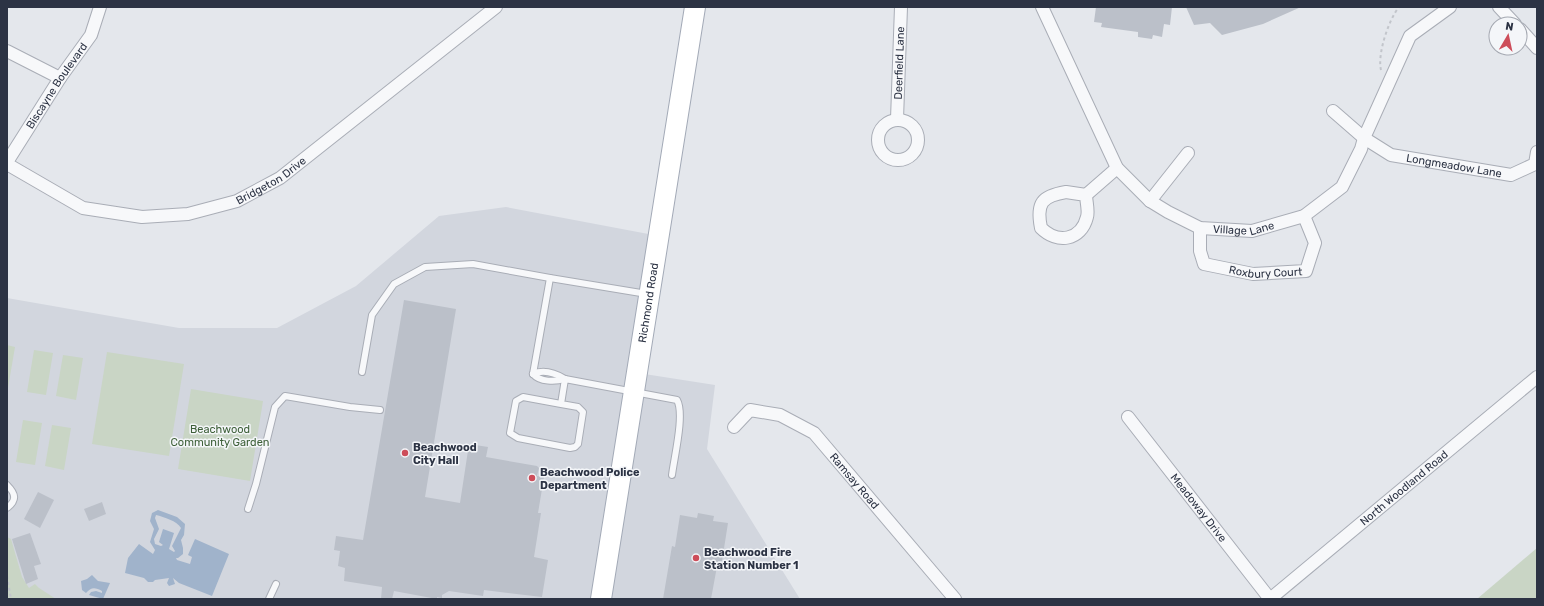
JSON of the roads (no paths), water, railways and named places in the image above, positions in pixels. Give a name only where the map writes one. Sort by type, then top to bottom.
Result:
[{"type":"main road","name":"Richmond Road","points":[[601,599],[695,7]]},
{"type":"street","name":"Biscayne Boulevard","points":[[7,163],[60,78],[91,35],[100,7]]},
{"type":"street","name":"Bridgeton Drive","points":[[7,163],[83,208],[142,217],[188,214],[237,201],[280,178],[496,7]]},
{"type":"street","name":"Deerfield Lane","points":[[897,119],[901,7]]},
{"type":"street","name":"Village Lane","points":[[1042,7],[1117,168],[1150,201],[1200,228],[1252,232],[1304,216],[1342,187],[1361,149],[1364,138],[1410,36],[1450,7]]},
{"type":"street","points":[[1500,7],[1508,16]]},
{"type":"street","points":[[1528,38],[1537,48]]},
{"type":"street","points":[[7,51],[60,78]]},
{"type":"street","points":[[1333,111],[1364,138]]},
{"type":"street","name":"Longmeadow Lane","points":[[1364,138],[1391,155],[1511,175],[1535,164],[1537,152]]},
{"type":"street","points":[[1150,201],[1188,153]]},
{"type":"street","points":[[1086,195],[1088,216],[1081,230],[1072,237],[1059,238],[1041,228],[1038,211],[1042,201],[1051,195],[1066,192],[1086,195],[1117,168]]},
{"type":"street","name":"Roxbury Court","points":[[1200,228],[1200,251],[1204,264],[1253,274],[1306,271],[1315,243],[1304,216]]},
{"type":"street","name":"North Woodland Road","points":[[1270,599],[1537,377]]},
{"type":"street","name":"Ramsay Road","points":[[734,427],[750,410],[780,415],[814,433],[955,599]]},
{"type":"street","name":"Meadoway Drive","points":[[1128,417],[1270,599]]},
{"type":"lane","points":[[362,372],[372,315],[394,284],[425,267],[473,264],[650,295]]},
{"type":"lane","points":[[550,278],[533,374],[540,371],[557,374],[565,379],[677,400],[680,415],[672,476]]},
{"type":"lane","points":[[561,404],[565,379]]},
{"type":"lane","points":[[248,509],[256,484],[275,407],[285,396],[350,407],[380,410]]},
{"type":"lane","points":[[523,397],[561,404],[578,407],[583,412],[578,444],[575,446],[570,448],[518,438],[510,433],[516,401],[519,398],[523,397]]},
{"type":"lane","points":[[7,485],[12,490],[14,496],[14,501],[7,508]]},
{"type":"lane","points":[[269,599],[276,584]]},
{"type":"water","points":[[158,510],[177,517],[185,524],[184,535],[181,540],[183,554],[176,558],[177,560],[190,564],[192,557],[188,555],[195,539],[229,554],[212,596],[179,583],[173,578],[175,584],[169,586],[167,583],[169,578],[148,582],[144,578],[125,573],[128,558],[139,544],[153,554],[155,550],[150,542],[154,529],[150,521],[152,513]],"holes":[[[156,515],[173,521],[181,528],[172,546],[175,551],[174,552],[169,549],[174,533],[163,529],[159,542],[163,545],[161,546],[155,544],[154,539],[159,529],[155,518]]]},
{"type":"water","points":[[92,575],[98,581],[110,583],[103,599],[89,595],[91,592],[96,591],[102,593],[100,590],[95,588],[86,593],[82,590],[81,581]]},
{"type":"place","name":"Beachwood City Hall","points":[[405,453]]},
{"type":"place","name":"Beachwood Police Department","points":[[532,478]]},
{"type":"place","name":"Beachwood Fire Station Number 1","points":[[696,558]]},
{"type":"park label","name":"Beachwood Community Garden","points":[[220,435]]}]
